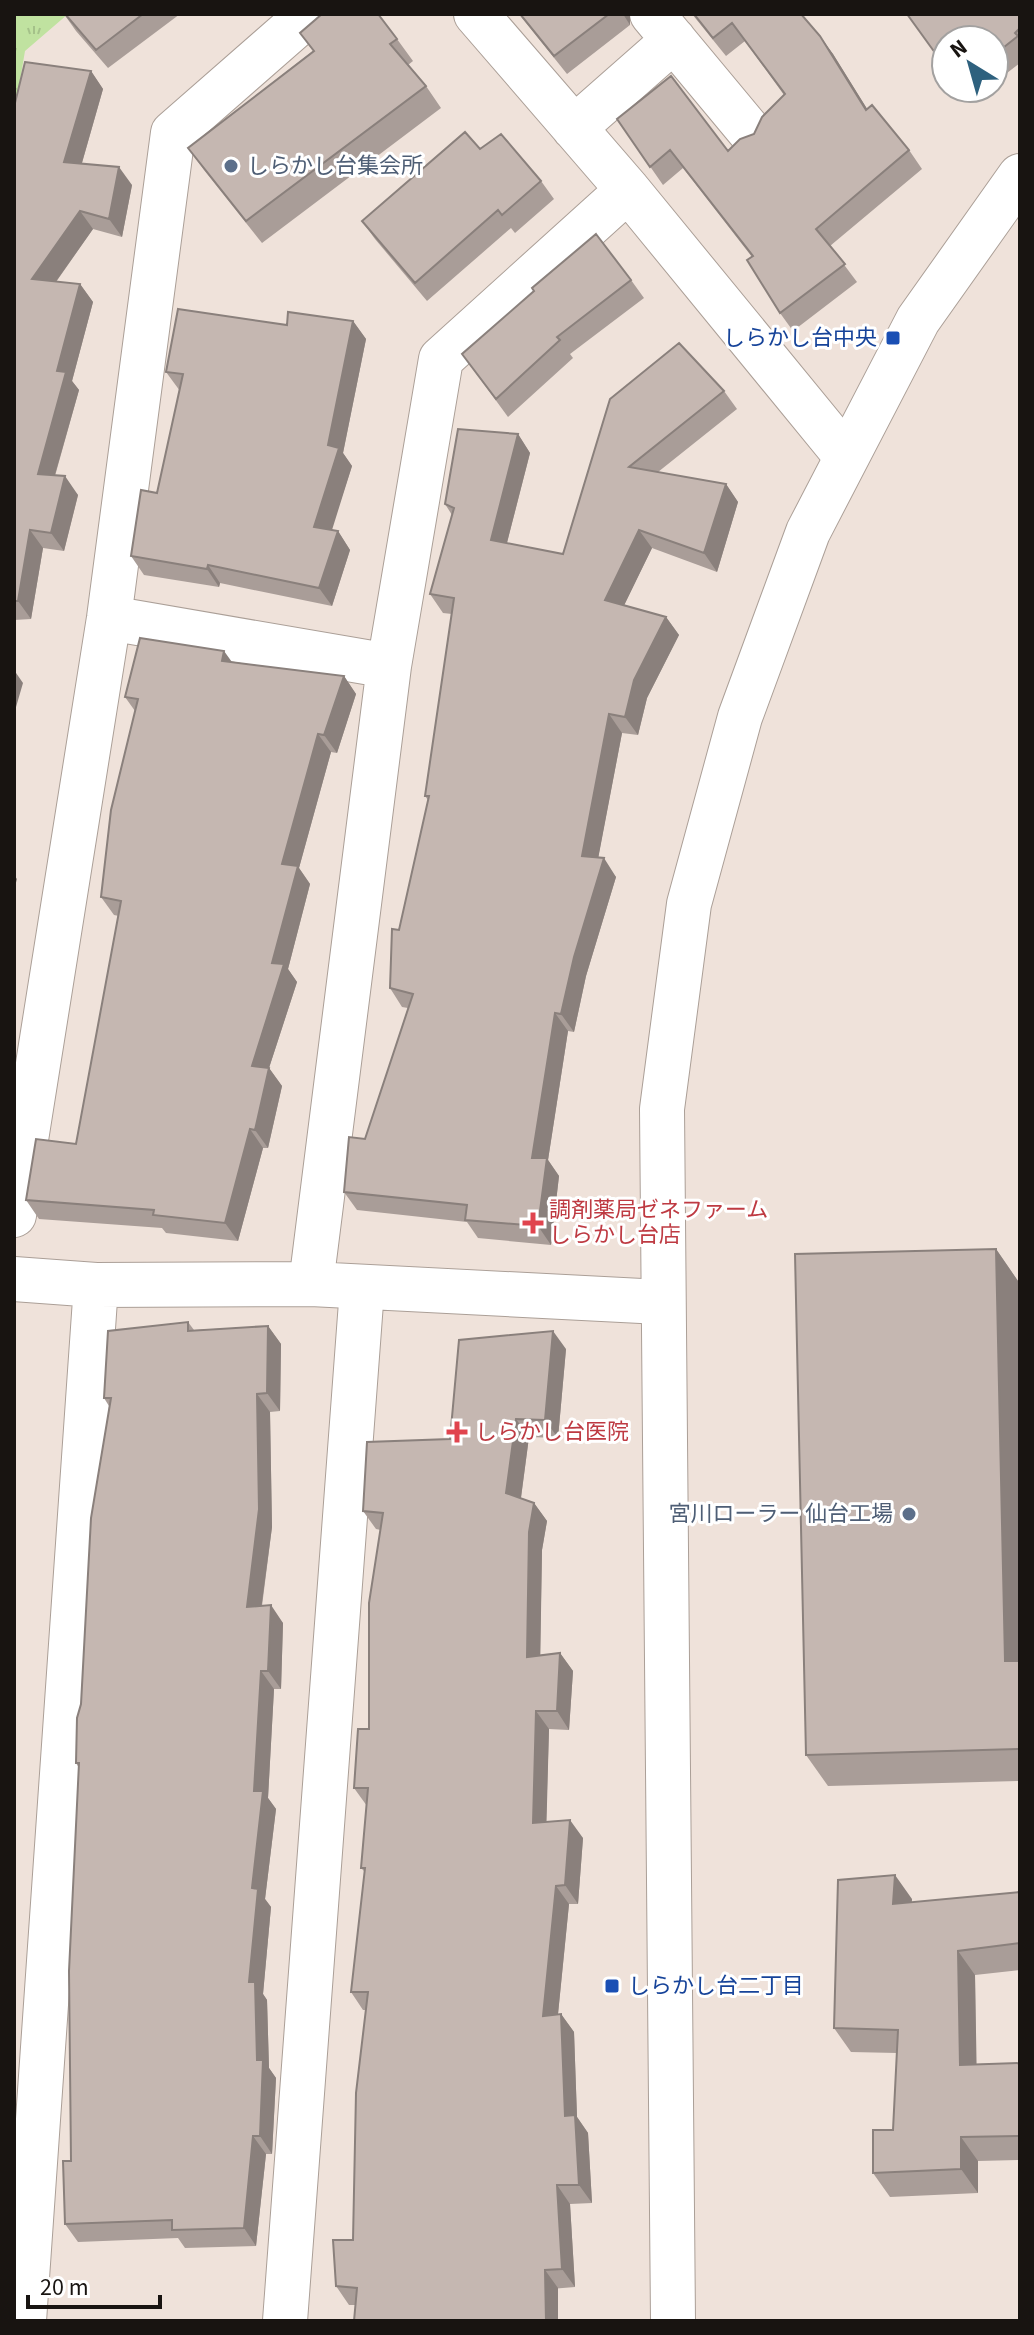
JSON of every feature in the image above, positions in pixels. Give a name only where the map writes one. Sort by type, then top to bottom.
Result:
[{"type":"street","points":[[14,1215],[109,618],[173,133],[309,14]]},
{"type":"street","points":[[476,14],[628,190],[845,455]]},
{"type":"street","points":[[574,128],[663,27],[751,133]]},
{"type":"street","points":[[673,2321],[661,1302],[662,1109],[689,904],[740,717],[808,532],[845,455],[918,320],[1020,176]]},
{"type":"street","points":[[311,1284],[389,666],[441,359],[628,190]]},
{"type":"street","points":[[109,618],[389,666]]},
{"type":"street","points":[[14,1279],[96,1285],[311,1284],[661,1302]]},
{"type":"street","points":[[24,2321],[96,1285]]},
{"type":"street","points":[[285,2321],[362,1289]]},
{"type":"green space","points":[[14,14],[68,14],[25,51],[14,116]]},
{"type":"building","points":[[65,14],[143,14],[96,50]]},
{"type":"building","points":[[322,14],[378,14],[397,39],[390,44],[426,86],[246,221],[188,148],[314,51],[300,33]]},
{"type":"building","points":[[520,14],[609,14],[554,56]]},
{"type":"building","points":[[694,14],[801,14],[820,36],[866,110],[872,105],[909,150],[816,229],[845,264],[780,313],[747,260],[753,256],[670,150],[650,167],[617,119],[671,76],[728,151],[740,139],[754,134],[762,117],[785,94],[732,23],[713,38]]},
{"type":"building","points":[[907,14],[1020,14],[1020,28],[1015,33],[1018,36],[1010,42],[1010,24],[930,24],[930,46]]},
{"type":"building","points":[[25,62],[91,71],[64,162],[119,167],[109,219],[80,211],[32,279],[80,284],[57,371],[66,372],[38,474],[65,476],[51,533],[30,530],[18,601],[14,601],[14,107]]},
{"type":"building","points":[[465,132],[480,149],[501,134],[541,181],[502,215],[498,210],[415,283],[362,221]]},
{"type":"building","points":[[596,234],[631,280],[557,337],[560,340],[496,399],[462,354],[534,291],[532,288]]},
{"type":"building","points":[[178,309],[287,325],[288,312],[353,321],[328,445],[339,448],[314,527],[338,531],[319,588],[208,565],[207,569],[131,556],[141,490],[157,493],[183,374],[166,372]]},
{"type":"building","points":[[679,343],[724,391],[629,467],[726,484],[704,553],[639,530],[605,600],[666,617],[634,680],[625,717],[609,714],[582,856],[604,858],[574,957],[561,1014],[555,1013],[532,1158],[547,1158],[538,1226],[465,1220],[467,1205],[344,1192],[349,1137],[365,1139],[413,994],[390,988],[392,929],[399,930],[429,796],[425,796],[454,598],[430,594],[454,508],[445,504],[458,429],[518,434],[491,540],[563,554],[610,399]]},
{"type":"building","points":[[140,638],[224,651],[222,661],[344,676],[324,735],[318,734],[282,864],[298,866],[272,963],[284,964],[252,1066],[269,1068],[255,1130],[250,1129],[225,1223],[153,1215],[154,1210],[26,1200],[36,1139],[76,1144],[121,901],[101,897],[111,810],[138,699],[125,697]]},
{"type":"building","points":[[996,1249],[1005,1661],[1020,1661],[1020,1749],[806,1755],[795,1254]]},
{"type":"building","points":[[188,1322],[188,1331],[268,1326],[267,1393],[257,1394],[259,1509],[247,1607],[271,1605],[268,1671],[261,1671],[254,1791],[263,1791],[252,1888],[258,1889],[249,1982],[255,1982],[257,2060],[263,2060],[260,2136],[253,2136],[244,2228],[172,2230],[172,2220],[65,2224],[63,2161],[71,2161],[69,1971],[79,1763],[76,1763],[77,1718],[81,1704],[91,1518],[111,1398],[104,1398],[108,1331]]},
{"type":"building","points":[[553,1331],[545,1420],[516,1419],[506,1493],[534,1503],[529,1532],[527,1657],[560,1653],[557,1711],[536,1711],[533,1823],[570,1820],[565,1885],[556,1886],[543,2016],[561,2014],[565,2116],[575,2115],[579,2185],[557,2185],[562,2269],[545,2270],[546,2321],[354,2321],[357,2288],[336,2286],[333,2240],[353,2240],[356,2093],[368,1992],[351,1992],[365,1868],[361,1868],[368,1788],[354,1788],[358,1729],[369,1729],[369,1603],[383,1513],[363,1511],[367,1442],[450,1439],[459,1340]]},
{"type":"building","points":[[895,1875],[893,1904],[1020,1892],[1020,1943],[958,1951],[960,2065],[1020,2063],[1020,2136],[961,2137],[961,2169],[873,2173],[873,2130],[893,2130],[898,2030],[834,2028],[838,1880]]},
{"type":"place","name":"しらかし台集会所","points":[[231,166]]},
{"type":"place","name":"しらかし台中央","points":[[893,338]]},
{"type":"place","name":"調剤薬局ゼネファーム しらかし台店","points":[[533,1223]]},
{"type":"place","name":"しらかし台医院","points":[[457,1432]]},
{"type":"place","name":"宮川ローラー 仙台工場","points":[[909,1514]]},
{"type":"place","name":"しらかし台二丁目","points":[[612,1986]]}]
